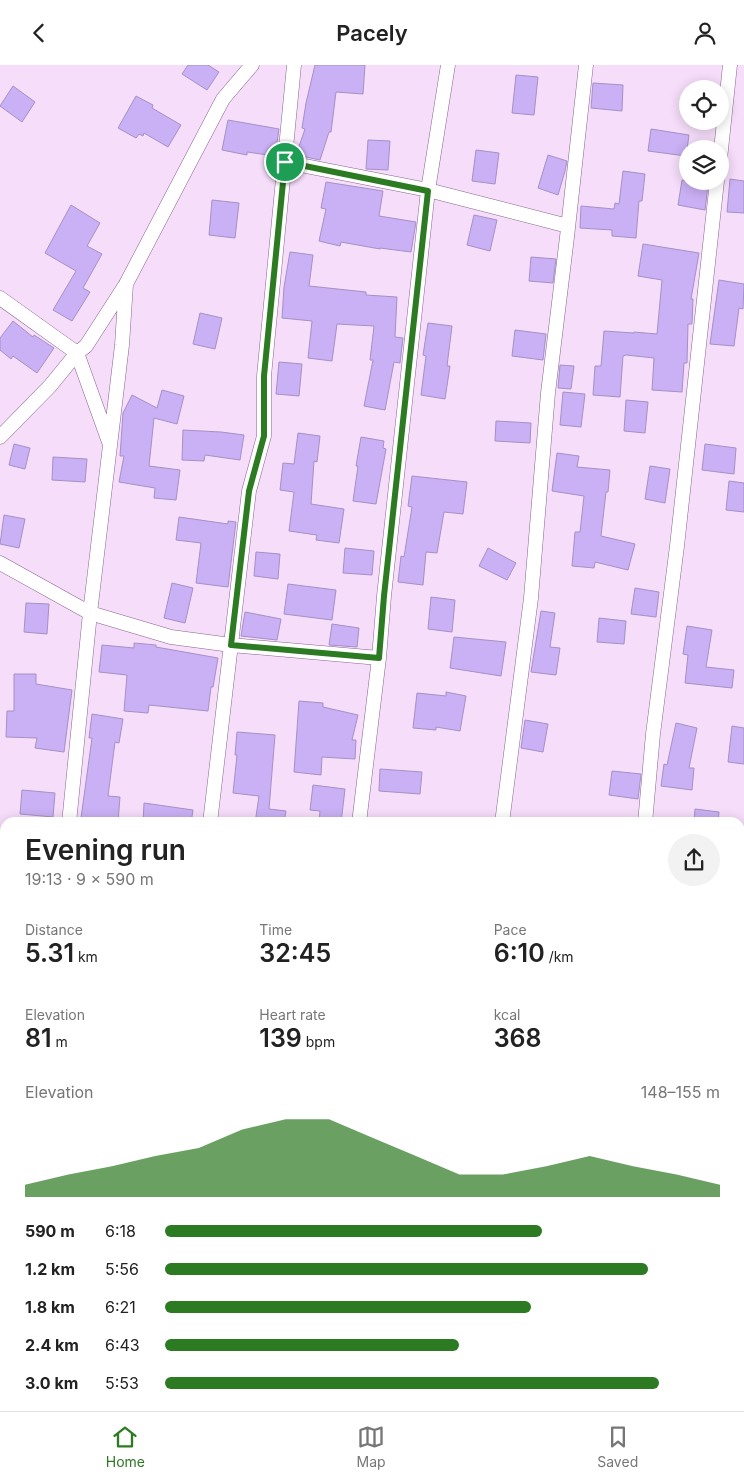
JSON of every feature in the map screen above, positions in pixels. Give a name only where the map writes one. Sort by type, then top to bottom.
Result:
[{"type":"street","points":[[211,817],[249,491],[264,436],[264,376],[294,65]]},
{"type":"street","points":[[360,817],[379,658],[389,548],[428,191],[448,65]]},
{"type":"street","points":[[503,817],[531,598],[548,393],[586,65]]},
{"type":"street","points":[[722,140],[730,65]]},
{"type":"street","points":[[0,437],[86,346],[126,284],[223,99],[248,66]]},
{"type":"street","points":[[285,162],[428,191],[568,226]]},
{"type":"street","points":[[646,817],[653,734],[677,546],[717,190]]},
{"type":"street","points":[[70,817],[90,613],[122,345],[126,284]]},
{"type":"street","points":[[0,298],[78,353],[110,446]]},
{"type":"street","points":[[0,563],[90,613],[171,637],[231,645],[379,658]]},
{"type":"building","points":[[188,65],[208,65],[219,72],[207,90],[182,74]]},
{"type":"building","points":[[315,65],[365,65],[363,94],[336,92],[331,132],[329,132],[320,160],[296,155],[305,129],[302,128]]},
{"type":"building","points":[[516,75],[538,77],[534,115],[512,113]]},
{"type":"building","points":[[593,83],[623,85],[622,111],[591,108]]},
{"type":"building","points":[[13,86],[35,102],[22,122],[0,106]]},
{"type":"building","points":[[136,96],[153,105],[152,108],[181,125],[168,147],[144,133],[143,136],[139,134],[136,138],[118,128]]},
{"type":"building","points":[[228,120],[279,129],[275,156],[247,152],[247,155],[222,150]]},
{"type":"building","points":[[651,129],[689,135],[688,140],[679,140],[679,155],[648,151]]},
{"type":"building","points":[[368,140],[390,141],[388,170],[366,169]]},
{"type":"building","points":[[476,150],[499,153],[495,184],[472,181]]},
{"type":"building","points":[[548,155],[567,161],[558,195],[538,188]]},
{"type":"building","points":[[623,171],[645,174],[642,201],[639,201],[636,238],[612,236],[612,230],[580,228],[581,206],[614,209],[615,203],[619,204]]},
{"type":"building","points":[[730,179],[744,181],[744,213],[727,212]]},
{"type":"building","points":[[326,182],[383,191],[379,216],[416,222],[411,252],[341,242],[340,246],[319,241],[326,209],[321,208]]},
{"type":"building","points":[[680,190],[707,190],[705,210],[678,205]]},
{"type":"building","points":[[212,200],[239,203],[235,238],[209,235]]},
{"type":"building","points":[[71,205],[100,223],[87,246],[102,254],[83,288],[90,292],[72,321],[53,310],[76,271],[45,253]]},
{"type":"building","points":[[474,215],[497,220],[490,251],[467,245]]},
{"type":"building","points":[[643,244],[699,253],[691,299],[693,299],[692,324],[688,324],[687,363],[684,363],[682,392],[652,390],[654,358],[626,355],[623,356],[620,397],[593,395],[595,366],[601,366],[604,331],[657,334],[662,280],[638,276]]},
{"type":"building","points":[[290,252],[313,255],[309,286],[366,292],[366,295],[397,297],[395,337],[403,338],[400,363],[394,362],[385,410],[364,406],[373,360],[370,360],[374,326],[337,324],[332,361],[308,358],[312,321],[282,318],[284,287]]},
{"type":"building","points":[[531,257],[556,259],[553,283],[529,281]]},
{"type":"building","points":[[719,280],[744,284],[743,309],[739,308],[734,346],[710,344]]},
{"type":"building","points":[[200,313],[222,318],[215,349],[193,344]]},
{"type":"building","points":[[13,321],[33,337],[34,335],[54,348],[37,373],[13,356],[11,359],[0,350],[0,338]]},
{"type":"building","points":[[428,323],[452,326],[447,366],[450,366],[445,399],[421,395],[426,356],[423,355]]},
{"type":"building","points":[[515,330],[546,334],[543,360],[512,356]]},
{"type":"building","points":[[279,362],[302,364],[299,396],[276,394]]},
{"type":"building","points":[[560,365],[574,366],[571,389],[558,388]]},
{"type":"building","points":[[162,390],[184,396],[177,424],[154,418],[149,466],[180,470],[176,500],[154,498],[155,488],[119,482],[124,456],[120,456],[123,413],[132,395],[157,408]]},
{"type":"building","points":[[563,392],[585,394],[581,427],[560,425]]},
{"type":"building","points":[[626,400],[648,402],[645,433],[624,431]]},
{"type":"building","points":[[496,421],[531,423],[530,443],[495,441]]},
{"type":"building","points":[[183,430],[244,435],[240,460],[205,455],[204,461],[182,460]]},
{"type":"building","points":[[298,433],[320,436],[317,462],[314,461],[311,504],[344,509],[339,543],[316,540],[317,535],[289,531],[294,492],[280,490],[283,463],[294,464]]},
{"type":"building","points":[[361,437],[384,441],[383,448],[386,449],[376,504],[353,501]]},
{"type":"building","points":[[14,444],[30,448],[25,469],[9,465]]},
{"type":"building","points":[[705,444],[736,448],[734,474],[702,470]]},
{"type":"building","points":[[557,453],[579,456],[577,467],[610,470],[601,536],[635,544],[628,570],[595,562],[594,568],[572,566],[575,532],[580,532],[584,496],[552,491]]},
{"type":"building","points":[[53,457],[87,459],[85,482],[52,480]]},
{"type":"building","points":[[650,466],[670,469],[665,503],[645,499]]},
{"type":"building","points":[[412,476],[467,482],[463,514],[444,512],[437,553],[426,552],[423,585],[398,582],[401,556],[404,557],[412,507],[408,506]]},
{"type":"building","points":[[729,481],[744,483],[744,512],[726,510]]},
{"type":"building","points":[[4,515],[25,519],[19,548],[0,544]]},
{"type":"building","points":[[179,517],[228,524],[228,521],[236,522],[228,587],[196,583],[201,543],[176,540]]},
{"type":"building","points":[[345,548],[374,551],[372,575],[343,573]]},
{"type":"building","points":[[488,548],[516,563],[507,580],[479,566]]},
{"type":"building","points":[[256,552],[280,554],[278,579],[254,576]]},
{"type":"building","points":[[172,583],[193,588],[185,623],[164,618]]},
{"type":"building","points":[[288,584],[336,590],[332,620],[284,614]]},
{"type":"building","points":[[635,588],[659,592],[656,617],[631,614]]},
{"type":"building","points":[[431,597],[455,600],[452,632],[428,629]]},
{"type":"building","points":[[26,603],[49,604],[47,634],[24,632]]},
{"type":"building","points":[[541,611],[555,613],[550,647],[560,648],[556,675],[531,672]]},
{"type":"building","points":[[245,612],[281,619],[277,640],[241,636]]},
{"type":"building","points":[[599,618],[626,621],[624,644],[597,642]]},
{"type":"building","points":[[332,624],[359,628],[357,647],[329,645]]},
{"type":"building","points":[[687,626],[712,630],[706,667],[734,670],[732,688],[685,683],[688,655],[683,654]]},
{"type":"building","points":[[454,637],[506,642],[501,676],[450,668]]},
{"type":"building","points":[[134,643],[156,645],[156,647],[218,658],[213,687],[211,687],[208,711],[149,705],[148,713],[124,711],[127,675],[99,672],[102,645],[134,648]]},
{"type":"building","points":[[14,674],[36,674],[36,684],[72,690],[64,752],[35,748],[37,738],[6,737],[7,711],[14,711]]},
{"type":"building","points":[[446,692],[466,696],[460,731],[436,727],[436,730],[413,728],[417,693],[446,696]]},
{"type":"building","points":[[299,701],[323,703],[323,707],[358,715],[352,740],[356,740],[355,759],[322,757],[321,775],[294,772]]},
{"type":"building","points":[[92,714],[123,719],[119,743],[115,742],[108,796],[120,797],[118,817],[81,817],[92,738],[89,738]]},
{"type":"building","points":[[525,720],[548,724],[543,752],[521,748]]},
{"type":"building","points":[[676,723],[697,728],[689,768],[694,768],[692,790],[661,786],[664,764],[667,765]]},
{"type":"building","points":[[732,726],[744,728],[744,764],[728,762]]},
{"type":"building","points":[[237,732],[275,735],[269,809],[286,811],[285,817],[256,817],[259,796],[233,793],[237,755],[235,755]]},
{"type":"building","points":[[380,769],[422,772],[420,794],[379,791]]},
{"type":"building","points":[[612,771],[641,774],[638,799],[609,795]]},
{"type":"building","points":[[313,785],[345,789],[342,817],[320,817],[320,811],[310,810]]},
{"type":"building","points":[[22,790],[55,793],[53,817],[20,814]]},
{"type":"building","points":[[144,803],[193,810],[192,817],[143,817]]},
{"type":"building","points":[[695,809],[719,812],[719,817],[694,817]]},
{"type":"route","points":[[285,162],[428,191],[398,462],[379,658],[231,645],[249,491],[264,436],[264,376],[285,162]]}]
